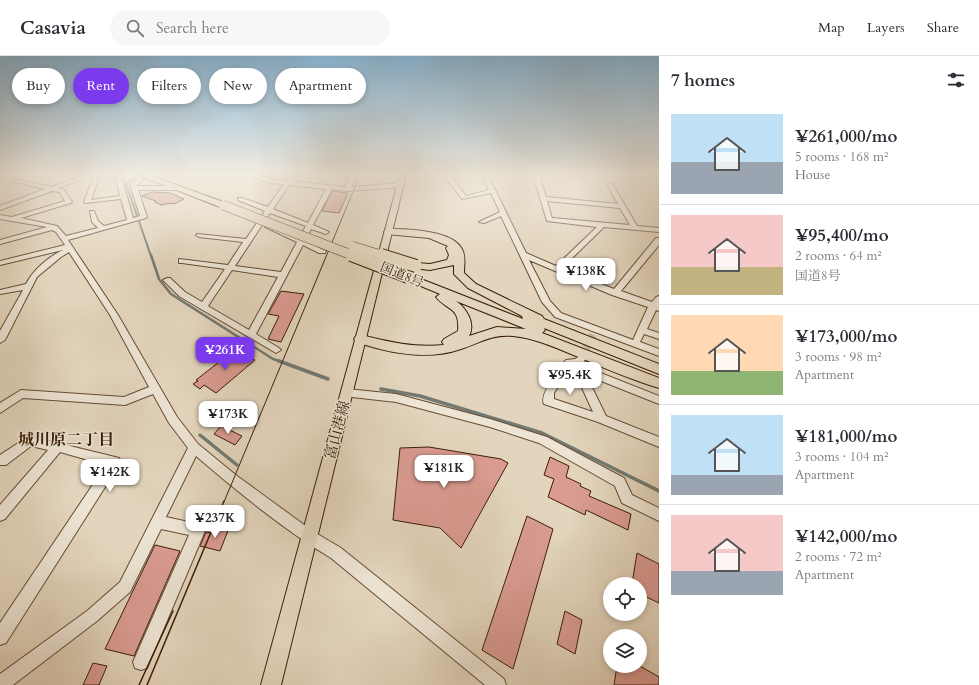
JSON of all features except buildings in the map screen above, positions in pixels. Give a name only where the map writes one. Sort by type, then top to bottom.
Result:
[{"type":"highway","points":[[226,205],[344,247],[411,273],[451,302],[462,313],[465,324],[464,333],[451,342],[437,345],[377,338],[361,340]]},
{"type":"highway","points":[[344,247],[411,273],[424,268],[437,267],[451,262],[454,255],[450,247],[439,241],[389,232]]},
{"type":"highway","points":[[389,232],[422,234],[441,238],[450,243],[455,246],[460,254],[459,274],[472,286],[496,299],[569,333]]},
{"type":"highway","name":"国道8号","points":[[411,273],[659,369]]},
{"type":"highway","name":"国道8号","points":[[411,273],[659,382]]},
{"type":"highway","points":[[361,340],[374,344],[408,349],[438,351],[457,346],[488,334],[503,331],[527,334],[561,344],[659,382]]},
{"type":"main road","name":"富山港線","points":[[272,685],[396,204]]},
{"type":"street","points":[[0,208],[9,204]]},
{"type":"street","points":[[11,219],[61,204]]},
{"type":"street","points":[[126,204],[130,220]]},
{"type":"street","points":[[0,263],[68,244],[102,228],[144,217],[140,204]]},
{"type":"street","points":[[255,204],[326,232]]},
{"type":"street","points":[[204,307],[274,204]]},
{"type":"street","points":[[251,335],[322,204]]},
{"type":"street","points":[[499,204],[546,302],[558,315],[595,333],[618,337],[659,353]]},
{"type":"street","points":[[545,204],[549,220],[659,230]]},
{"type":"street","points":[[603,204],[622,206],[635,228]]},
{"type":"street","points":[[226,205],[261,224],[322,251]]},
{"type":"street","points":[[92,212],[95,222],[102,228]]},
{"type":"street","points":[[482,222],[503,213]]},
{"type":"street","points":[[0,217],[38,223],[55,228],[68,244],[114,314],[173,420],[194,447],[233,480],[309,537],[336,553],[498,685]]},
{"type":"street","points":[[557,269],[602,227],[600,224]]},
{"type":"street","points":[[0,242],[55,228]]},
{"type":"street","points":[[199,235],[249,241]]},
{"type":"street","points":[[615,293],[659,240]]},
{"type":"street","points":[[0,340],[34,276],[68,244]]},
{"type":"street","points":[[523,254],[615,293],[657,304],[637,340]]},
{"type":"street","points":[[182,261],[284,275]]},
{"type":"street","points":[[167,280],[182,294],[276,350]]},
{"type":"street","points":[[0,292],[28,286]]},
{"type":"street","points":[[642,330],[659,336]]},
{"type":"street","points":[[659,400],[579,363],[569,362],[549,393],[548,401],[602,418],[659,442]]},
{"type":"street","points":[[579,363],[602,418]]},
{"type":"street","points":[[0,409],[21,394],[125,401],[156,389]]},
{"type":"street","points":[[347,393],[396,398],[490,423],[549,443],[620,482],[627,499],[659,516]]},
{"type":"street","points":[[0,460],[2,461],[29,441],[115,462],[0,637]]},
{"type":"street","points":[[0,515],[58,447]]},
{"type":"street","points":[[0,684],[92,616],[126,587],[194,447]]},
{"type":"street","points":[[141,662],[198,531],[158,522]]},
{"type":"waterway","points":[[133,204],[151,256]]},
{"type":"waterway","points":[[151,255],[159,279],[171,294],[273,359],[279,361]]},
{"type":"waterway","points":[[279,361],[328,379]]},
{"type":"waterway","points":[[381,389],[420,396],[542,433],[659,491]]},
{"type":"waterway","points":[[200,435],[237,465]]},
{"type":"tunnel","points":[[580,359],[593,335]]},
{"type":"tram line","points":[[224,502],[348,204]]},
{"type":"tram line","points":[[147,685],[224,501]]},
{"type":"tram line","points":[[139,685],[173,611]]},
{"type":"district","name":"城川原二丁目","points":[[66,440]]}]
